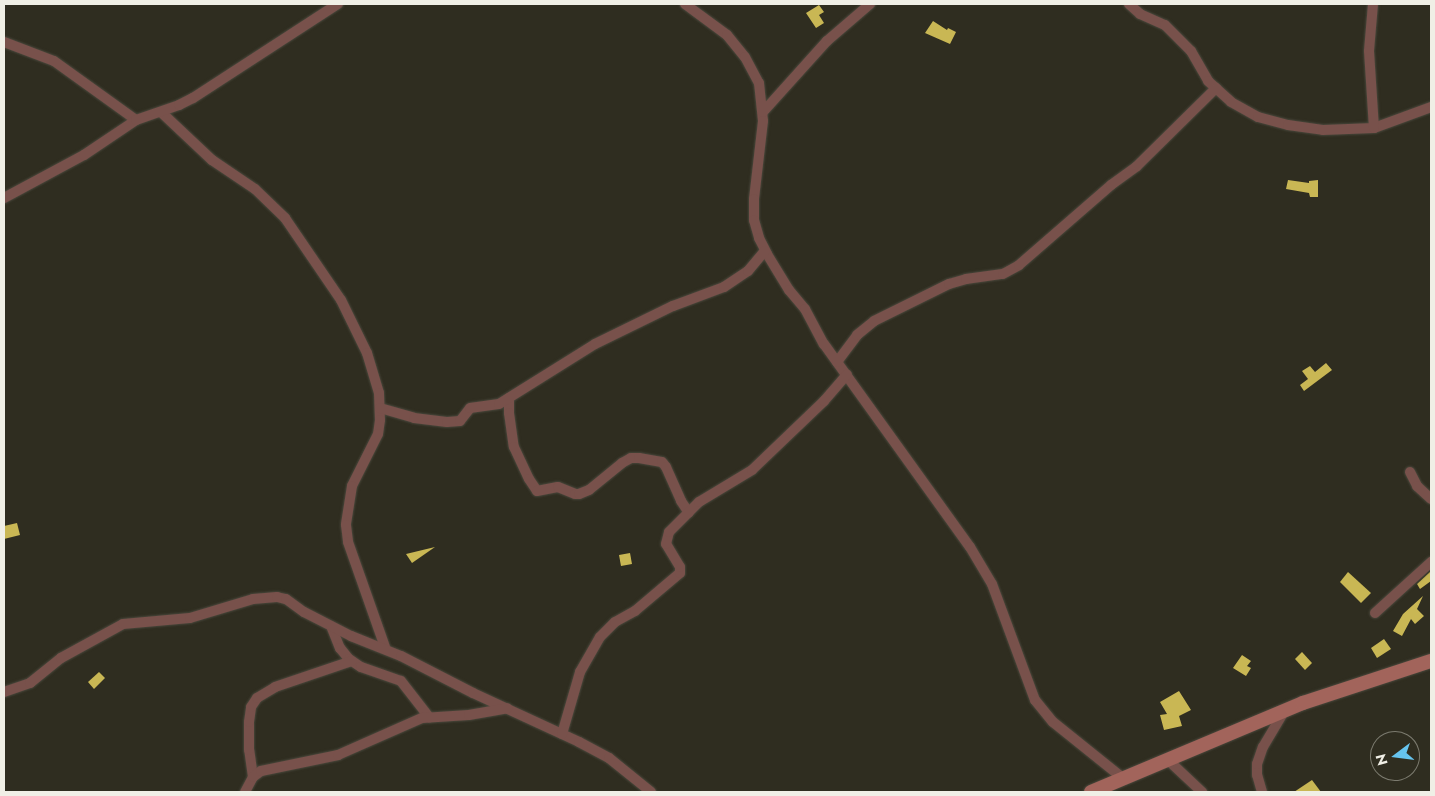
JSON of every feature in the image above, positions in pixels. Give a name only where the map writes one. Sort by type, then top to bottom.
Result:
[{"type":"street","points":[[4,198],[90,151],[121,128],[136,120],[161,112],[193,98],[338,4]]},
{"type":"street","points":[[685,4],[719,27],[745,57],[759,83],[762,112],[754,199],[754,220],[765,251],[789,290],[805,309],[824,344],[970,547],[992,584],[1035,700],[1053,722],[1124,778]]},
{"type":"street","points":[[762,112],[827,41],[870,4]]},
{"type":"street","points":[[1129,4],[1140,14],[1165,25],[1191,51],[1208,81],[1231,102],[1258,117],[1288,125],[1323,130],[1374,128],[1431,107]]},
{"type":"street","points":[[1373,4],[1369,51],[1374,128]]},
{"type":"street","points":[[4,42],[54,61],[136,120]]},
{"type":"street","points":[[837,362],[857,335],[874,321],[949,284],[966,279],[1003,274],[1019,265],[1111,185],[1136,166],[1216,88]]},
{"type":"street","points":[[161,112],[212,160],[255,190],[285,218],[341,300],[368,353],[379,393],[378,434],[352,486],[346,525],[348,542],[386,650]]},
{"type":"street","points":[[380,408],[414,418],[454,422],[464,417],[470,408],[492,407],[595,344],[673,306],[724,287],[748,271],[765,251]]},
{"type":"street","points":[[562,734],[580,672],[600,637],[615,622],[635,611],[680,573],[680,567],[669,550],[666,538],[669,532],[699,502],[752,470],[824,401],[847,375]]},
{"type":"street","points":[[509,398],[509,413],[514,447],[529,479],[537,491],[558,487],[574,494],[579,494],[589,490],[631,458],[639,458],[662,462],[666,467],[680,501],[689,513]]},
{"type":"street","points":[[1410,472],[1417,486],[1431,498]]},
{"type":"street","points":[[1375,613],[1431,562]]},
{"type":"street","points":[[4,692],[30,683],[61,658],[106,632],[128,623],[190,618],[269,597],[286,599],[331,626],[386,650],[609,758],[651,792]]},
{"type":"street","points":[[331,626],[340,648],[352,661],[360,668],[400,682],[430,717]]},
{"type":"street","points":[[254,777],[249,750],[248,722],[251,707],[257,698],[275,687],[352,661]]},
{"type":"street","points":[[1092,792],[1284,710],[1431,661]]},
{"type":"street","points":[[245,792],[254,777],[261,770],[317,761],[338,755],[422,718],[469,716],[508,708]]},
{"type":"street","points":[[1262,792],[1257,776],[1257,764],[1264,746],[1284,710]]},
{"type":"street","points":[[1168,760],[1202,792]]},
{"type":"building","points":[[819,5],[824,12],[819,15],[824,23],[816,28],[806,13]]},
{"type":"building","points":[[933,21],[947,30],[948,28],[956,32],[950,44],[925,33]]},
{"type":"building","points":[[1288,180],[1309,183],[1309,181],[1318,180],[1318,197],[1310,197],[1309,193],[1286,189]]},
{"type":"building","points":[[1326,363],[1332,370],[1304,391],[1300,385],[1308,379],[1302,371],[1310,366],[1315,372]]},
{"type":"building","points":[[17,523],[20,535],[4,539],[4,526]]},
{"type":"building","points":[[435,547],[412,563],[406,554]]},
{"type":"building","points":[[630,553],[632,564],[621,566],[619,555]]},
{"type":"building","points":[[1431,571],[1431,581],[1420,589],[1417,584]]},
{"type":"building","points":[[1348,572],[1371,593],[1361,603],[1340,582]]},
{"type":"building","points":[[1423,596],[1417,609],[1424,616],[1415,624],[1411,619],[1402,636],[1393,631],[1403,614]]},
{"type":"building","points":[[1384,639],[1391,649],[1377,658],[1371,648]]},
{"type":"building","points":[[1302,652],[1312,663],[1305,670],[1295,659]]},
{"type":"building","points":[[1242,655],[1251,661],[1247,666],[1251,668],[1246,676],[1233,668]]},
{"type":"building","points":[[99,672],[105,678],[94,689],[88,682]]},
{"type":"building","points":[[1179,691],[1191,710],[1179,716],[1182,726],[1164,730],[1160,715],[1167,714],[1160,702]]},
{"type":"building","points":[[1312,780],[1321,792],[1294,792]]}]
